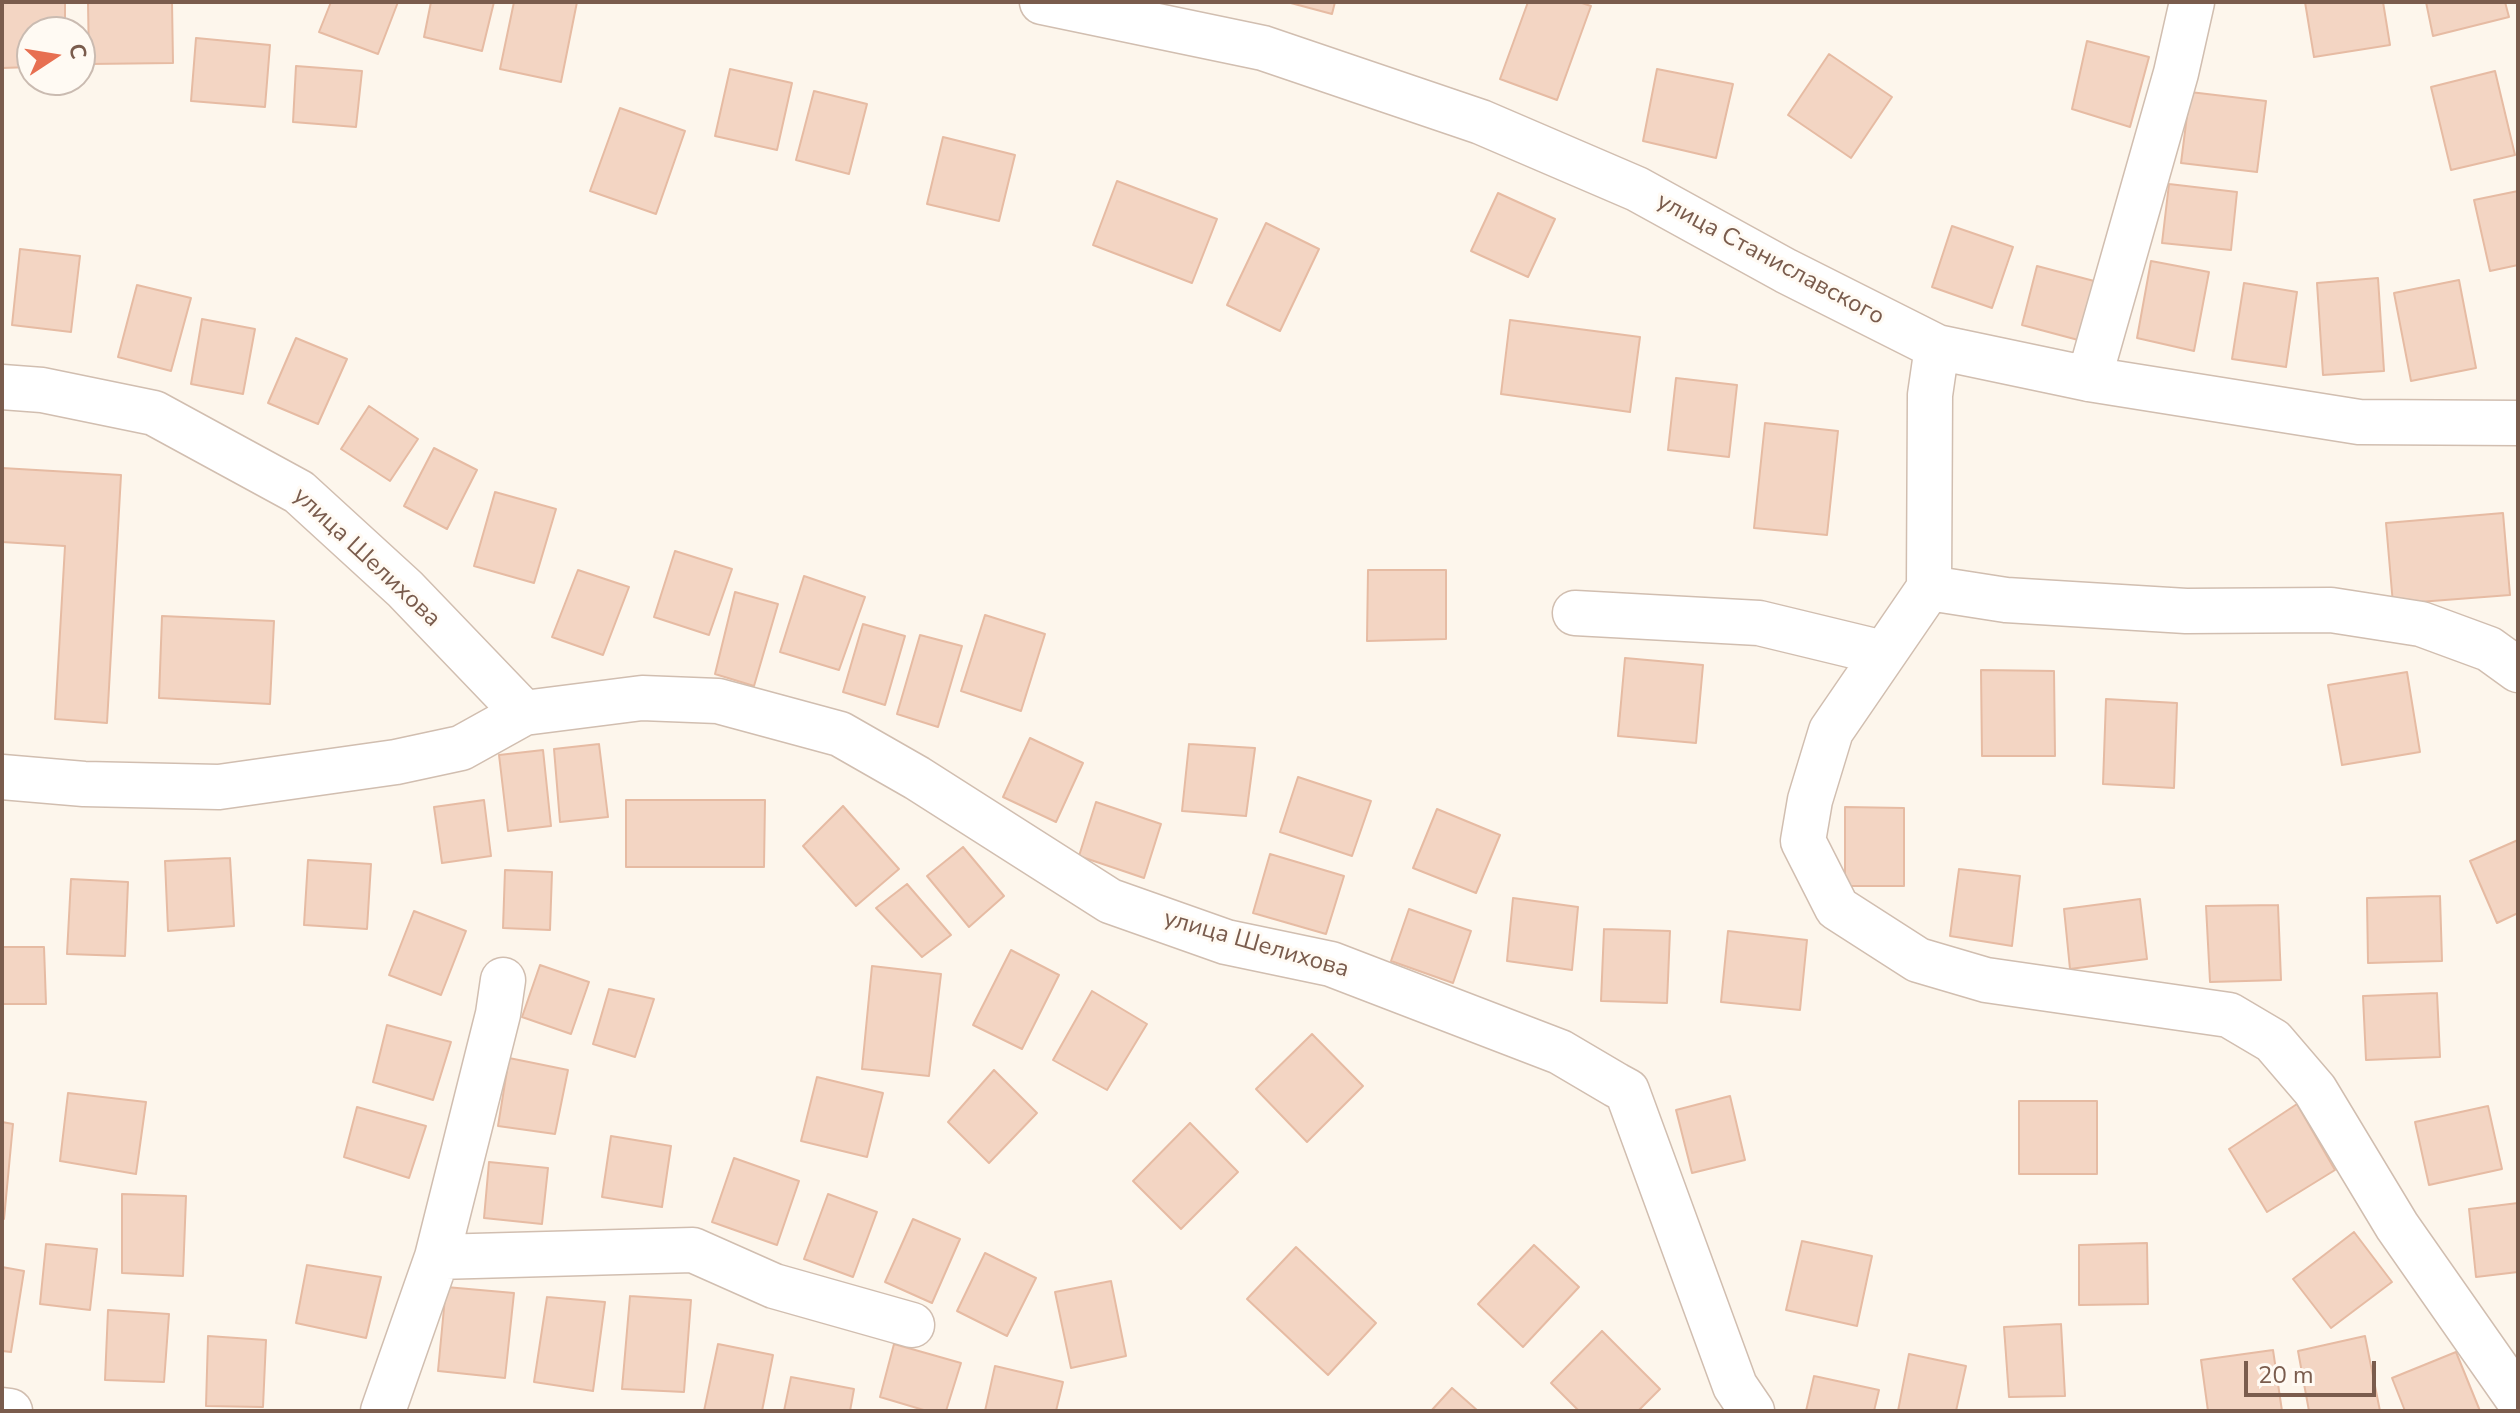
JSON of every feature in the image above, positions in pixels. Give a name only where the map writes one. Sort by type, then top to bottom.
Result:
[{"type":"street","name":"улица Станиславского","points":[[1042,2],[1263,48],[1481,122],[1637,189],[1786,271],[1937,347],[2089,379],[2359,422],[2518,423]]},
{"type":"street","points":[[2089,379],[2176,73],[2192,2]]},
{"type":"street","points":[[1937,347],[1930,395],[1929,588],[1831,731],[1810,800],[1803,841],[1837,908],[1918,960],[1986,980],[2229,1015],[2273,1041],[2315,1090],[2397,1226],[2518,1399]]},
{"type":"street","name":"улица Шелихова","points":[[2,387],[42,390],[154,413],[299,492],[405,589],[524,713]]},
{"type":"street","points":[[1929,588],[2006,600],[2171,610],[2331,610],[2421,624],[2489,649],[2518,670]]},
{"type":"street","points":[[1575,613],[1759,623],[1883,653]]},
{"type":"street","name":"улица Шелихова","points":[[2,777],[84,784],[219,787],[396,762],[461,748],[524,713],[642,698],[718,701],[840,734],[917,778],[1110,901],[1226,942],[1331,964],[1560,1052],[1627,1091],[1735,1386],[1752,1411]]},
{"type":"street","points":[[383,1411],[437,1257],[504,988],[503,980]]},
{"type":"street","points":[[437,1257],[693,1250],[774,1286],[912,1325]]},
{"type":"street","points":[[2,1410],[10,1411]]},
{"type":"building","points":[[2,2],[65,2],[65,16],[16,16],[16,68],[2,68]]},
{"type":"building","points":[[88,2],[172,2],[173,63],[96,64],[96,16],[88,16]]},
{"type":"building","points":[[331,2],[398,2],[378,54],[319,32]]},
{"type":"building","points":[[431,2],[494,2],[482,51],[424,37]]},
{"type":"building","points":[[514,2],[577,2],[561,82],[500,69]]},
{"type":"building","points":[[1287,2],[1335,2],[1332,14]]},
{"type":"building","points":[[1528,2],[1579,2],[1591,6],[1557,100],[1500,79]]},
{"type":"building","points":[[2305,2],[2383,2],[2390,45],[2314,57]]},
{"type":"building","points":[[2426,2],[2505,2],[2509,17],[2433,36]]},
{"type":"building","points":[[196,38],[270,45],[265,107],[191,101]]},
{"type":"building","points":[[2087,41],[2149,57],[2130,127],[2072,109]]},
{"type":"building","points":[[1829,54],[1892,97],[1851,158],[1788,115]]},
{"type":"building","points":[[296,66],[362,71],[356,127],[293,122]]},
{"type":"building","points":[[730,69],[792,83],[777,150],[715,136]]},
{"type":"building","points":[[1657,69],[1733,84],[1716,158],[1643,141]]},
{"type":"building","points":[[2495,71],[2515,155],[2451,170],[2431,87]]},
{"type":"building","points":[[814,91],[867,104],[849,174],[796,160]]},
{"type":"building","points":[[2190,92],[2266,101],[2257,172],[2181,163]]},
{"type":"building","points":[[620,108],[685,131],[656,214],[590,191]]},
{"type":"building","points":[[943,137],[1015,155],[999,221],[927,204]]},
{"type":"building","points":[[1117,181],[1217,219],[1192,283],[1093,245]]},
{"type":"building","points":[[2169,184],[2237,192],[2231,250],[2162,243]]},
{"type":"building","points":[[2518,191],[2518,265],[2490,271],[2474,200]]},
{"type":"building","points":[[1498,193],[1555,219],[1528,277],[1471,251]]},
{"type":"building","points":[[1266,223],[1319,249],[1280,331],[1227,305]]},
{"type":"building","points":[[1952,226],[2013,247],[1992,308],[1932,287]]},
{"type":"building","points":[[20,249],[80,256],[71,332],[12,325]]},
{"type":"building","points":[[2151,261],[2209,272],[2194,351],[2137,338]]},
{"type":"building","points":[[2037,266],[2098,282],[2082,341],[2022,325]]},
{"type":"building","points":[[2378,278],[2384,371],[2323,375],[2317,283]]},
{"type":"building","points":[[2459,280],[2476,368],[2411,381],[2394,293]]},
{"type":"building","points":[[2244,283],[2297,292],[2286,367],[2232,359]]},
{"type":"building","points":[[137,285],[191,298],[171,371],[118,357]]},
{"type":"building","points":[[202,319],[255,329],[243,394],[191,384]]},
{"type":"building","points":[[1510,320],[1640,337],[1630,412],[1501,394]]},
{"type":"building","points":[[296,338],[347,359],[318,424],[268,403]]},
{"type":"building","points":[[1676,378],[1737,385],[1729,457],[1668,450]]},
{"type":"building","points":[[369,406],[418,439],[390,481],[341,449]]},
{"type":"building","points":[[1765,423],[1838,431],[1827,535],[1754,528]]},
{"type":"building","points":[[434,448],[477,470],[447,529],[404,506]]},
{"type":"building","points":[[2,468],[121,475],[107,723],[55,719],[65,546],[2,542]]},
{"type":"building","points":[[495,492],[556,509],[534,583],[474,566]]},
{"type":"building","points":[[2503,513],[2510,595],[2393,604],[2386,523]]},
{"type":"building","points":[[675,551],[732,569],[709,635],[654,617]]},
{"type":"building","points":[[578,570],[629,587],[603,655],[552,637]]},
{"type":"building","points":[[1368,570],[1446,570],[1446,639],[1367,641]]},
{"type":"building","points":[[804,576],[865,597],[839,670],[780,652]]},
{"type":"building","points":[[735,592],[778,604],[754,686],[715,674]]},
{"type":"building","points":[[985,615],[1045,634],[1021,711],[961,691]]},
{"type":"building","points":[[162,616],[274,621],[270,704],[159,698]]},
{"type":"building","points":[[863,624],[905,636],[885,705],[843,692]]},
{"type":"building","points":[[920,635],[962,646],[938,727],[897,714]]},
{"type":"building","points":[[1625,658],[1703,665],[1696,743],[1618,736]]},
{"type":"building","points":[[1981,670],[2054,671],[2055,756],[1982,756]]},
{"type":"building","points":[[2407,672],[2420,752],[2342,765],[2328,685]]},
{"type":"building","points":[[2106,699],[2177,703],[2174,788],[2103,784]]},
{"type":"building","points":[[1030,738],[1083,763],[1056,822],[1003,797]]},
{"type":"building","points":[[599,744],[608,817],[560,822],[554,749]]},
{"type":"building","points":[[1189,744],[1255,748],[1246,816],[1182,811]]},
{"type":"building","points":[[543,750],[551,826],[508,831],[499,755]]},
{"type":"building","points":[[1298,777],[1371,801],[1352,856],[1280,832]]},
{"type":"building","points":[[484,800],[491,856],[442,863],[434,807]]},
{"type":"building","points":[[626,800],[765,800],[764,867],[626,867]]},
{"type":"building","points":[[1096,802],[1161,824],[1144,878],[1079,856]]},
{"type":"building","points":[[843,806],[899,869],[856,906],[803,846]]},
{"type":"building","points":[[1845,807],[1904,808],[1904,886],[1845,886]]},
{"type":"building","points":[[1437,809],[1500,835],[1476,893],[1413,868]]},
{"type":"building","points":[[2518,840],[2518,913],[2497,923],[2470,861]]},
{"type":"building","points":[[963,847],[1004,896],[969,927],[927,876]]},
{"type":"building","points":[[1270,854],[1344,876],[1326,934],[1253,913]]},
{"type":"building","points":[[230,858],[234,926],[168,931],[165,861]]},
{"type":"building","points":[[308,860],[371,864],[367,929],[304,925]]},
{"type":"building","points":[[1959,869],[2020,876],[2012,946],[1950,936]]},
{"type":"building","points":[[505,870],[552,872],[550,930],[503,928]]},
{"type":"building","points":[[71,879],[128,882],[125,956],[67,954]]},
{"type":"building","points":[[907,884],[951,935],[922,957],[876,908]]},
{"type":"building","points":[[2440,896],[2442,961],[2368,963],[2367,898]]},
{"type":"building","points":[[1513,898],[1578,907],[1572,970],[1507,961]]},
{"type":"building","points":[[2140,899],[2147,959],[2070,969],[2064,909]]},
{"type":"building","points":[[2278,905],[2281,980],[2210,982],[2206,906]]},
{"type":"building","points":[[1409,909],[1471,931],[1453,983],[1391,961]]},
{"type":"building","points":[[414,911],[466,931],[441,995],[389,975]]},
{"type":"building","points":[[1604,929],[1670,931],[1667,1003],[1601,1001]]},
{"type":"building","points":[[1728,931],[1807,940],[1800,1010],[1721,1002]]},
{"type":"building","points":[[2,947],[44,947],[46,1004],[2,1004]]},
{"type":"building","points":[[1011,950],[1059,975],[1022,1049],[973,1025]]},
{"type":"building","points":[[540,965],[589,982],[571,1034],[522,1017]]},
{"type":"building","points":[[872,966],[941,974],[929,1076],[862,1069]]},
{"type":"building","points":[[609,989],[654,999],[635,1057],[593,1044]]},
{"type":"building","points":[[1092,991],[1147,1024],[1107,1090],[1053,1060]]},
{"type":"building","points":[[2437,993],[2440,1057],[2366,1060],[2363,996]]},
{"type":"building","points":[[387,1025],[451,1042],[433,1100],[373,1082]]},
{"type":"building","points":[[1312,1034],[1363,1086],[1307,1142],[1256,1089]]},
{"type":"building","points":[[509,1058],[568,1070],[555,1134],[498,1126]]},
{"type":"building","points":[[994,1070],[1037,1113],[989,1163],[948,1122]]},
{"type":"building","points":[[817,1077],[883,1093],[867,1157],[801,1141]]},
{"type":"building","points":[[68,1093],[146,1102],[136,1174],[60,1161]]},
{"type":"building","points":[[1730,1096],[1745,1160],[1692,1173],[1676,1110]]},
{"type":"building","points":[[2019,1101],[2097,1101],[2097,1174],[2019,1174]]},
{"type":"building","points":[[2297,1104],[2335,1170],[2267,1212],[2229,1149]]},
{"type":"building","points":[[2488,1106],[2502,1169],[2429,1185],[2415,1122]]},
{"type":"building","points":[[357,1107],[426,1126],[409,1178],[344,1157]]},
{"type":"building","points":[[2,1122],[13,1124],[4,1219],[2,1218]]},
{"type":"building","points":[[1190,1123],[1238,1172],[1181,1229],[1133,1181]]},
{"type":"building","points":[[611,1136],[671,1146],[662,1207],[602,1197]]},
{"type":"building","points":[[734,1158],[799,1181],[777,1245],[712,1222]]},
{"type":"building","points":[[489,1162],[548,1168],[542,1224],[484,1218]]},
{"type":"building","points":[[122,1194],[186,1196],[183,1276],[122,1273]]},
{"type":"building","points":[[828,1194],[877,1212],[853,1277],[804,1259]]},
{"type":"building","points":[[2518,1203],[2518,1272],[2476,1277],[2469,1209]]},
{"type":"building","points":[[913,1219],[960,1239],[932,1303],[885,1282]]},
{"type":"building","points":[[2354,1232],[2392,1282],[2331,1328],[2293,1279]]},
{"type":"building","points":[[1802,1241],[1872,1256],[1857,1326],[1786,1310]]},
{"type":"building","points":[[2147,1243],[2148,1304],[2079,1305],[2079,1245]]},
{"type":"building","points":[[46,1244],[97,1249],[90,1310],[40,1304]]},
{"type":"building","points":[[1534,1245],[1579,1287],[1523,1347],[1478,1304]]},
{"type":"building","points":[[1296,1247],[1376,1323],[1328,1375],[1247,1299]]},
{"type":"building","points":[[985,1253],[1036,1278],[1007,1336],[957,1311]]},
{"type":"building","points":[[307,1265],[381,1277],[366,1338],[296,1323]]},
{"type":"building","points":[[2,1267],[24,1271],[11,1352],[2,1351]]},
{"type":"building","points":[[1111,1281],[1126,1356],[1071,1368],[1055,1292]]},
{"type":"building","points":[[446,1287],[514,1293],[505,1378],[438,1371]]},
{"type":"building","points":[[630,1296],[691,1300],[684,1392],[622,1389]]},
{"type":"building","points":[[547,1297],[605,1302],[593,1391],[534,1382]]},
{"type":"building","points":[[108,1310],[169,1314],[164,1382],[105,1380]]},
{"type":"building","points":[[2061,1324],[2065,1396],[2009,1397],[2004,1327]]},
{"type":"building","points":[[1602,1331],[1660,1389],[1638,1411],[1579,1411],[1551,1383]]},
{"type":"building","points":[[208,1336],[266,1340],[263,1407],[206,1406]]},
{"type":"building","points":[[2365,1336],[2380,1411],[2309,1411],[2298,1351]]},
{"type":"building","points":[[718,1344],[773,1355],[762,1411],[704,1411]]},
{"type":"building","points":[[894,1344],[961,1363],[946,1411],[927,1411],[880,1397]]},
{"type":"building","points":[[2273,1350],[2282,1411],[2208,1411],[2201,1360]]},
{"type":"building","points":[[2456,1352],[2480,1411],[2405,1411],[2392,1378]]},
{"type":"building","points":[[1909,1354],[1966,1366],[1956,1411],[1898,1411]]},
{"type":"building","points":[[995,1366],[1063,1382],[1056,1411],[985,1411]]},
{"type":"building","points":[[1814,1376],[1879,1390],[1874,1411],[1806,1411]]},
{"type":"building","points":[[791,1377],[854,1389],[850,1411],[784,1411]]},
{"type":"building","points":[[1452,1388],[1478,1411],[1431,1411]]}]
